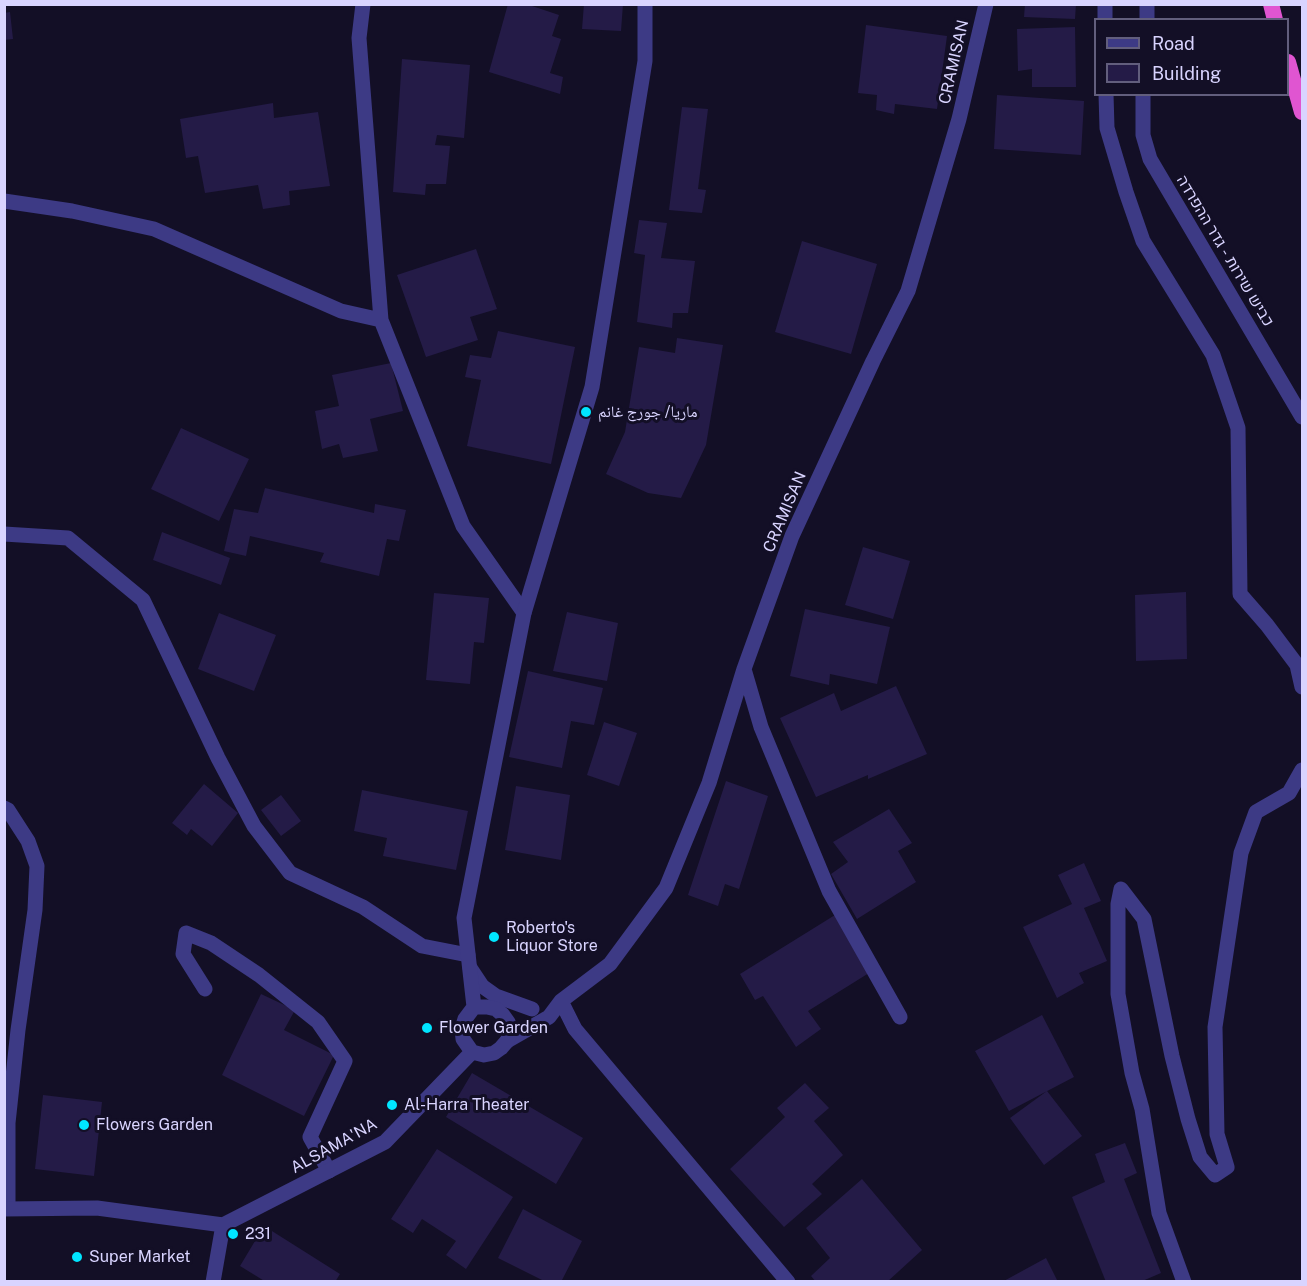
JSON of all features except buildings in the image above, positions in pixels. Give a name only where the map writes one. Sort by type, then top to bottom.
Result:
[{"type":"highway","points":[[1289,69],[1302,112]]},
{"type":"street","points":[[363,4],[359,38],[381,320],[463,526],[524,613]]},
{"type":"street","points":[[474,1007],[487,1006],[495,1009],[508,1022],[511,1032],[507,1041],[494,1053],[484,1055],[472,1052],[463,1039],[462,1029],[465,1019],[474,1007],[464,918],[524,613],[592,387],[645,61],[645,4]]},
{"type":"street","name":"CRAMISAN","points":[[561,1001],[610,964],[666,888],[709,783],[744,669],[792,536],[908,291],[959,119],[986,4]]},
{"type":"street","points":[[1106,96],[1107,128],[1143,240],[1213,355],[1238,428],[1240,594],[1267,625],[1297,666],[1302,687]]},
{"type":"street","name":"כביש שירות - גדר ההפרדה","points":[[1143,96],[1143,135],[1150,159],[1302,417]]},
{"type":"street","points":[[4,201],[72,211],[154,229],[341,311],[381,320]]},
{"type":"street","points":[[4,534],[68,538],[143,600],[248,816],[290,873],[363,907],[422,946],[469,962],[482,986],[496,996],[532,1009]]},
{"type":"street","points":[[744,669],[761,728],[830,891],[900,1017]]},
{"type":"street","points":[[1184,1281],[1159,1213],[1142,1109],[1132,1073],[1118,994],[1118,904],[1121,889],[1144,919],[1172,1056],[1188,1119],[1200,1157],[1215,1175],[1227,1167],[1216,1134],[1215,1027],[1241,853],[1256,812],[1289,793],[1302,770]]},
{"type":"street","points":[[4,808],[8,810],[28,841],[37,866],[35,910],[8,1123],[6,1208],[97,1208],[223,1225],[213,1281]]},
{"type":"street","points":[[205,989],[183,954],[186,933],[211,943],[258,975],[318,1022],[345,1061],[310,1137],[329,1171]]},
{"type":"street","points":[[495,1009],[532,1009],[561,1001]]},
{"type":"street","points":[[507,1041],[549,1017],[561,1001]]},
{"type":"street","points":[[561,1001],[575,1029],[788,1281]]},
{"type":"street","name":"ALSAMA'NA","points":[[223,1225],[385,1142],[472,1052]]},
{"type":"place","name":"ماريا/ جورج غانم","points":[[586,412]]},
{"type":"place","name":"Roberto's Liquor Store","points":[[494,937]]},
{"type":"place","name":"Flower Garden","points":[[427,1028]]},
{"type":"place","name":"Al-Harra Theater","points":[[392,1105]]},
{"type":"place","name":"Flowers Garden","points":[[84,1125]]},
{"type":"place","name":"231","points":[[233,1234]]},
{"type":"place","name":"Super Market","points":[[77,1257]]}]
